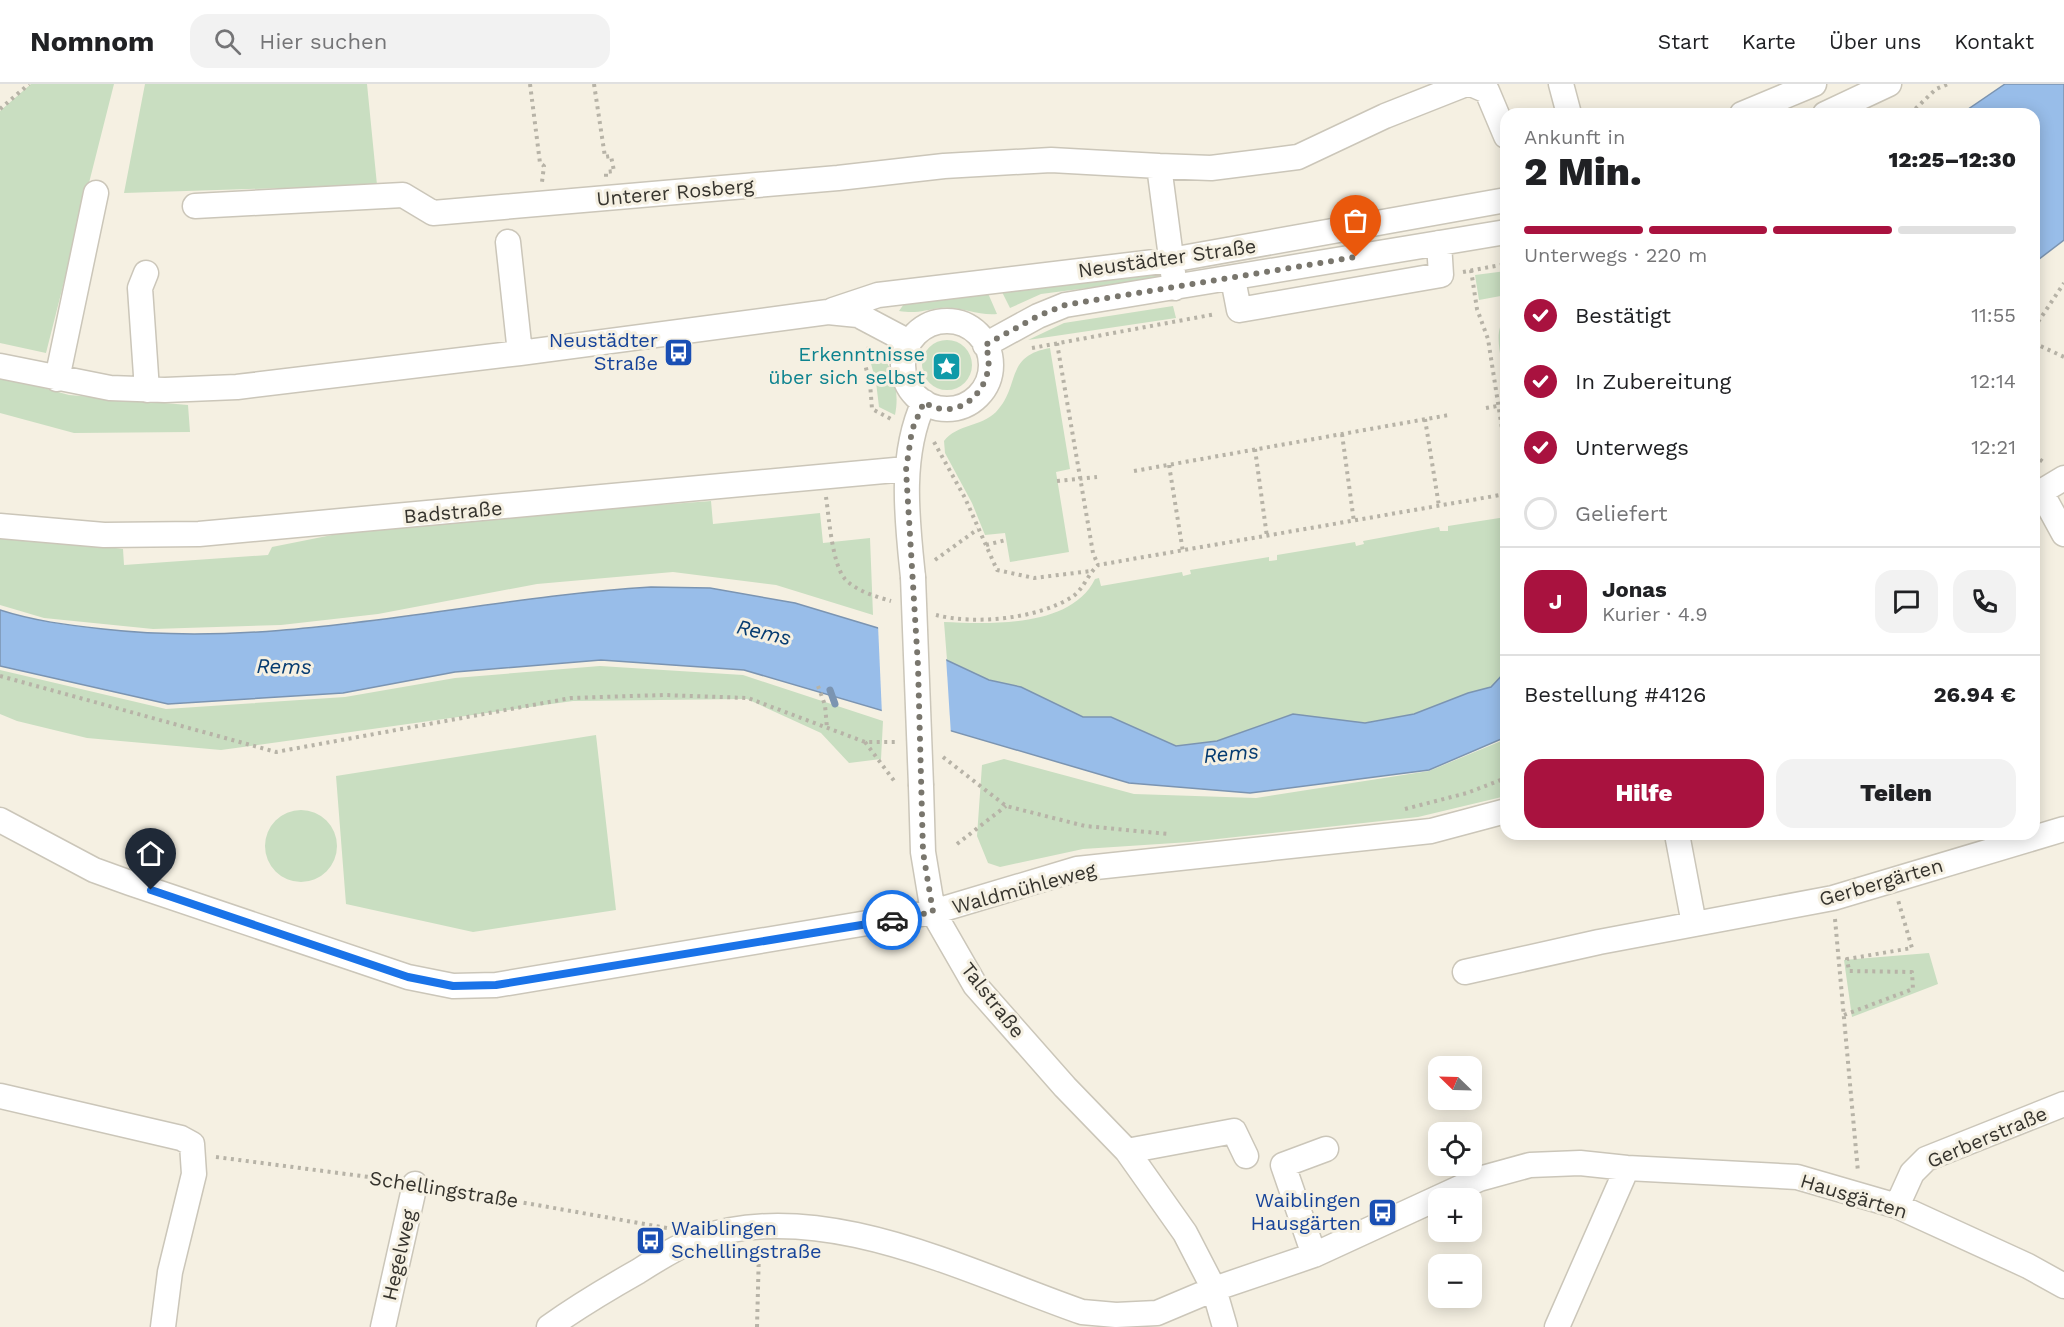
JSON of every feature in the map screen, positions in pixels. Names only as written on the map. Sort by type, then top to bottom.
[{"type":"street","name":"Unterer Rosberg","points":[[195,206],[403,195],[433,213],[838,178],[944,166],[1051,160],[1211,168],[1298,156],[1384,116],[1466,84]]},
{"type":"street","points":[[1471,84],[1487,91],[1500,121]]},
{"type":"street","points":[[1561,84],[1567,108]]},
{"type":"street","points":[[1756,108],[1814,84]]},
{"type":"street","points":[[1836,108],[1874,87]]},
{"type":"street","points":[[1159,166],[1175,288]]},
{"type":"street","points":[[57,379],[96,193]]},
{"type":"street","name":"Neustädter Straße","points":[[0,366],[110,388],[147,390],[237,387],[520,353],[828,312],[878,295],[901,291],[1171,260],[1500,201]]},
{"type":"street","name":"Neustädter Straße","points":[[985,345],[1038,316],[1065,305],[1500,233]]},
{"type":"street","points":[[508,242],[520,353]]},
{"type":"street","points":[[1239,310],[1441,276],[1439,243]]},
{"type":"street","points":[[146,273],[140,288],[147,390]]},
{"type":"street","name":"Neustädter Straße","points":[[1233,279],[1239,310]]},
{"type":"street","name":"Neustädter Straße","points":[[828,312],[858,315],[909,342]]},
{"type":"street","points":[[960,322],[973,330],[985,345],[990,369],[979,394],[968,403],[955,408],[941,408],[924,402],[908,384],[903,371],[903,356],[909,342],[918,331],[931,323],[960,322]]},
{"type":"street","name":"Talstraße","points":[[924,402],[912,430],[906,470],[923,852],[933,912],[975,985],[1065,1087],[1127,1151],[1185,1233],[1214,1289],[1225,1327]]},
{"type":"street","name":"Badstraße","points":[[0,526],[104,535],[199,534],[906,470]]},
{"type":"street","points":[[2040,492],[2064,478]]},
{"type":"street","points":[[2040,498],[2064,534]]},
{"type":"street","name":"Waldmühleweg","points":[[0,820],[94,870],[129,883],[408,977],[453,986],[496,985],[933,912],[1077,869],[1431,831],[1500,813]]},
{"type":"street","name":"Gerbergärten","points":[[2040,836],[2064,829]]},
{"type":"street","points":[[1678,840],[1694,924]]},
{"type":"street","name":"Gerbergärten","points":[[1465,972],[1694,924],[1833,898],[2026,840]]},
{"type":"street","points":[[0,1096],[128,1124],[181,1138],[192,1144],[194,1174],[170,1272],[162,1327]]},
{"type":"street","name":"Gerberstraße","points":[[1897,1206],[1912,1173],[1926,1159],[2064,1104]]},
{"type":"street","points":[[1127,1151],[1234,1131],[1246,1156]]},
{"type":"street","points":[[1314,1255],[1283,1165],[1326,1149]]},
{"type":"street","name":"Hausgärten","points":[[549,1327],[572,1310],[697,1239],[759,1225],[801,1227],[880,1240],[1082,1311],[1116,1315],[1157,1313],[1214,1289],[1314,1255],[1479,1179],[1530,1165],[1580,1163],[1797,1178],[1897,1206],[2028,1266],[2064,1286]]},
{"type":"street","points":[[1557,1327],[1627,1168]]},
{"type":"street","name":"Hegelweg","points":[[383,1327],[416,1184]]},
{"type":"path","points":[[0,109],[29,84]]},
{"type":"path","points":[[530,84],[540,163],[544,166],[542,184]]},
{"type":"path","points":[[594,84],[605,157],[611,156],[614,171],[606,174]]},
{"type":"path","points":[[1916,108],[1936,89],[1948,84]]},
{"type":"path","points":[[1441,276],[1500,265]]},
{"type":"path","points":[[1471,270],[1477,309],[1488,339],[1500,422]]},
{"type":"path","points":[[2040,319],[2064,283]]},
{"type":"path","points":[[1025,351],[1036,346],[1239,310]]},
{"type":"path","points":[[882,326],[863,357],[870,383],[873,409],[937,443],[997,570],[1034,578],[1092,571],[1098,565],[1184,552],[1500,495]]},
{"type":"path","points":[[1057,343],[1093,553],[1098,565]]},
{"type":"path","points":[[2040,346],[2064,357]]},
{"type":"path","points":[[1486,408],[1497,406]]},
{"type":"path","points":[[1134,471],[1449,415]]},
{"type":"path","points":[[1425,419],[1439,506]]},
{"type":"path","points":[[1342,434],[1354,522]]},
{"type":"path","points":[[1256,449],[1267,537]]},
{"type":"path","points":[[1169,465],[1184,552]]},
{"type":"path","points":[[1057,482],[1097,477]]},
{"type":"path","points":[[912,574],[978,529]]},
{"type":"path","points":[[986,545],[1006,540]]},
{"type":"path","points":[[0,676],[276,752],[571,698],[664,695],[748,698],[865,742],[905,743]]},
{"type":"path","points":[[818,686],[825,705],[827,728]]},
{"type":"path","points":[[865,742],[895,782]]},
{"type":"path","points":[[934,752],[952,763],[1006,806],[1085,826],[1170,834]]},
{"type":"path","points":[[1400,810],[1467,793],[1500,780]]},
{"type":"path","points":[[957,844],[1006,806]]},
{"type":"path","points":[[1844,1015],[1913,989],[1912,972],[1849,971],[1847,959],[1912,948],[1893,879]]},
{"type":"path","points":[[1837,946],[1860,1196]]},
{"type":"path","points":[[1839,967],[1848,965]]},
{"type":"path","name":"Schellingstraße","points":[[194,1174],[218,1156],[416,1184],[663,1226],[697,1239]]},
{"type":"path","points":[[758,1327],[759,1225]]},
{"type":"green space","points":[[31,84],[114,84],[46,353],[0,343],[0,111]]},
{"type":"green space","points":[[145,84],[367,84],[377,185],[124,193]]},
{"type":"green space","points":[[1163,270],[1165,278],[1041,294],[1010,308],[1001,290]]},
{"type":"green space","points":[[1500,272],[1500,296],[1479,300],[1475,275]]},
{"type":"green space","points":[[987,291],[997,314],[983,314],[955,308],[916,312],[899,311],[906,301]]},
{"type":"green space","points":[[1173,306],[1176,318],[1028,340],[1064,323]]},
{"type":"green space","points":[[952,340],[965,347],[971,355],[971,375],[965,383],[957,389],[942,390],[929,383],[923,375],[922,360],[929,347],[937,341]]},
{"type":"green space","points":[[1050,348],[1070,469],[1056,472],[1069,552],[1010,562],[1005,533],[985,535],[972,503],[945,453],[944,441],[956,431],[990,417],[996,412],[1009,392],[1019,365],[1035,352]]},
{"type":"green space","points":[[879,350],[888,365],[896,389],[895,415],[879,407],[870,360]]},
{"type":"green space","points":[[0,376],[69,395],[188,405],[190,432],[74,433],[0,413]]},
{"type":"green space","points":[[711,501],[713,524],[820,513],[823,543],[870,538],[873,615],[776,585],[673,572],[537,584],[378,614],[281,625],[153,629],[44,618],[0,605],[0,532],[123,549],[124,565],[268,555],[272,547],[377,526]]},
{"type":"green space","points":[[1500,518],[1500,677],[1491,687],[1468,693],[1414,714],[1365,723],[1293,714],[1217,741],[1176,746],[1111,717],[1083,717],[1021,687],[989,680],[947,660],[944,622],[1006,622],[1049,615],[1068,607],[1084,595],[1095,579],[1099,578],[1101,586],[1182,572],[1183,576],[1191,574],[1190,570],[1269,557],[1269,561],[1277,560],[1277,555],[1355,542],[1356,546],[1364,544],[1363,541],[1439,527],[1440,531],[1448,531],[1448,526]]},
{"type":"green space","points":[[600,666],[743,675],[883,721],[881,759],[849,763],[821,733],[747,699],[573,701],[221,750],[87,738],[17,721],[0,714],[0,670],[166,709],[345,697],[455,678]]},
{"type":"green space","points":[[596,735],[616,910],[473,932],[346,904],[336,776]]},
{"type":"green space","points":[[1500,741],[1500,797],[1418,817],[1190,842],[1083,849],[1000,867],[988,863],[977,836],[982,765],[1004,759],[1134,794],[1256,798],[1429,771]]},
{"type":"green space","points":[[301,810],[321,816],[331,826],[337,846],[331,866],[321,876],[301,882],[281,876],[271,866],[265,846],[271,826],[281,816]]},
{"type":"green space","points":[[1929,953],[1938,984],[1852,1017],[1844,960]]},
{"type":"water","points":[[2005,84],[2064,84],[2064,240],[2040,258],[2040,108],[1970,108]]},
{"type":"water","name":"Rems","points":[[651,587],[710,588],[795,603],[878,628],[989,680],[1021,687],[1083,717],[1111,717],[1176,746],[1217,741],[1293,714],[1365,723],[1414,714],[1468,693],[1491,687],[1500,677],[1500,740],[1429,770],[1250,793],[1129,783],[744,670],[601,660],[455,672],[343,693],[168,704],[0,666],[0,610],[38,620],[103,629],[172,634],[241,633],[309,628],[582,593]]},
{"type":"pier","points":[[878,625],[946,657],[951,735],[882,715]]},
{"type":"waterway","points":[[830,690],[835,704]]},
{"type":"way so far","points":[[892,920],[933,912],[923,852],[918,666],[906,470],[912,430],[924,402],[941,408],[955,408],[968,403],[979,394],[987,382],[990,369],[989,354],[985,345],[1038,316],[1065,305],[1356,257]]},
{"type":"place","name":"Neustädter Straße","points":[[679,352]]},
{"type":"place","name":"Erkenntnisse über sich selbst","points":[[946,366]]},
{"type":"place","name":"Waiblingen Hausgärten","points":[[1382,1212]]},
{"type":"place","name":"Waiblingen Schellingstraße","points":[[650,1240]]},
{"type":"route","points":[[151,890],[408,977],[453,986],[496,985],[892,920]]}]
